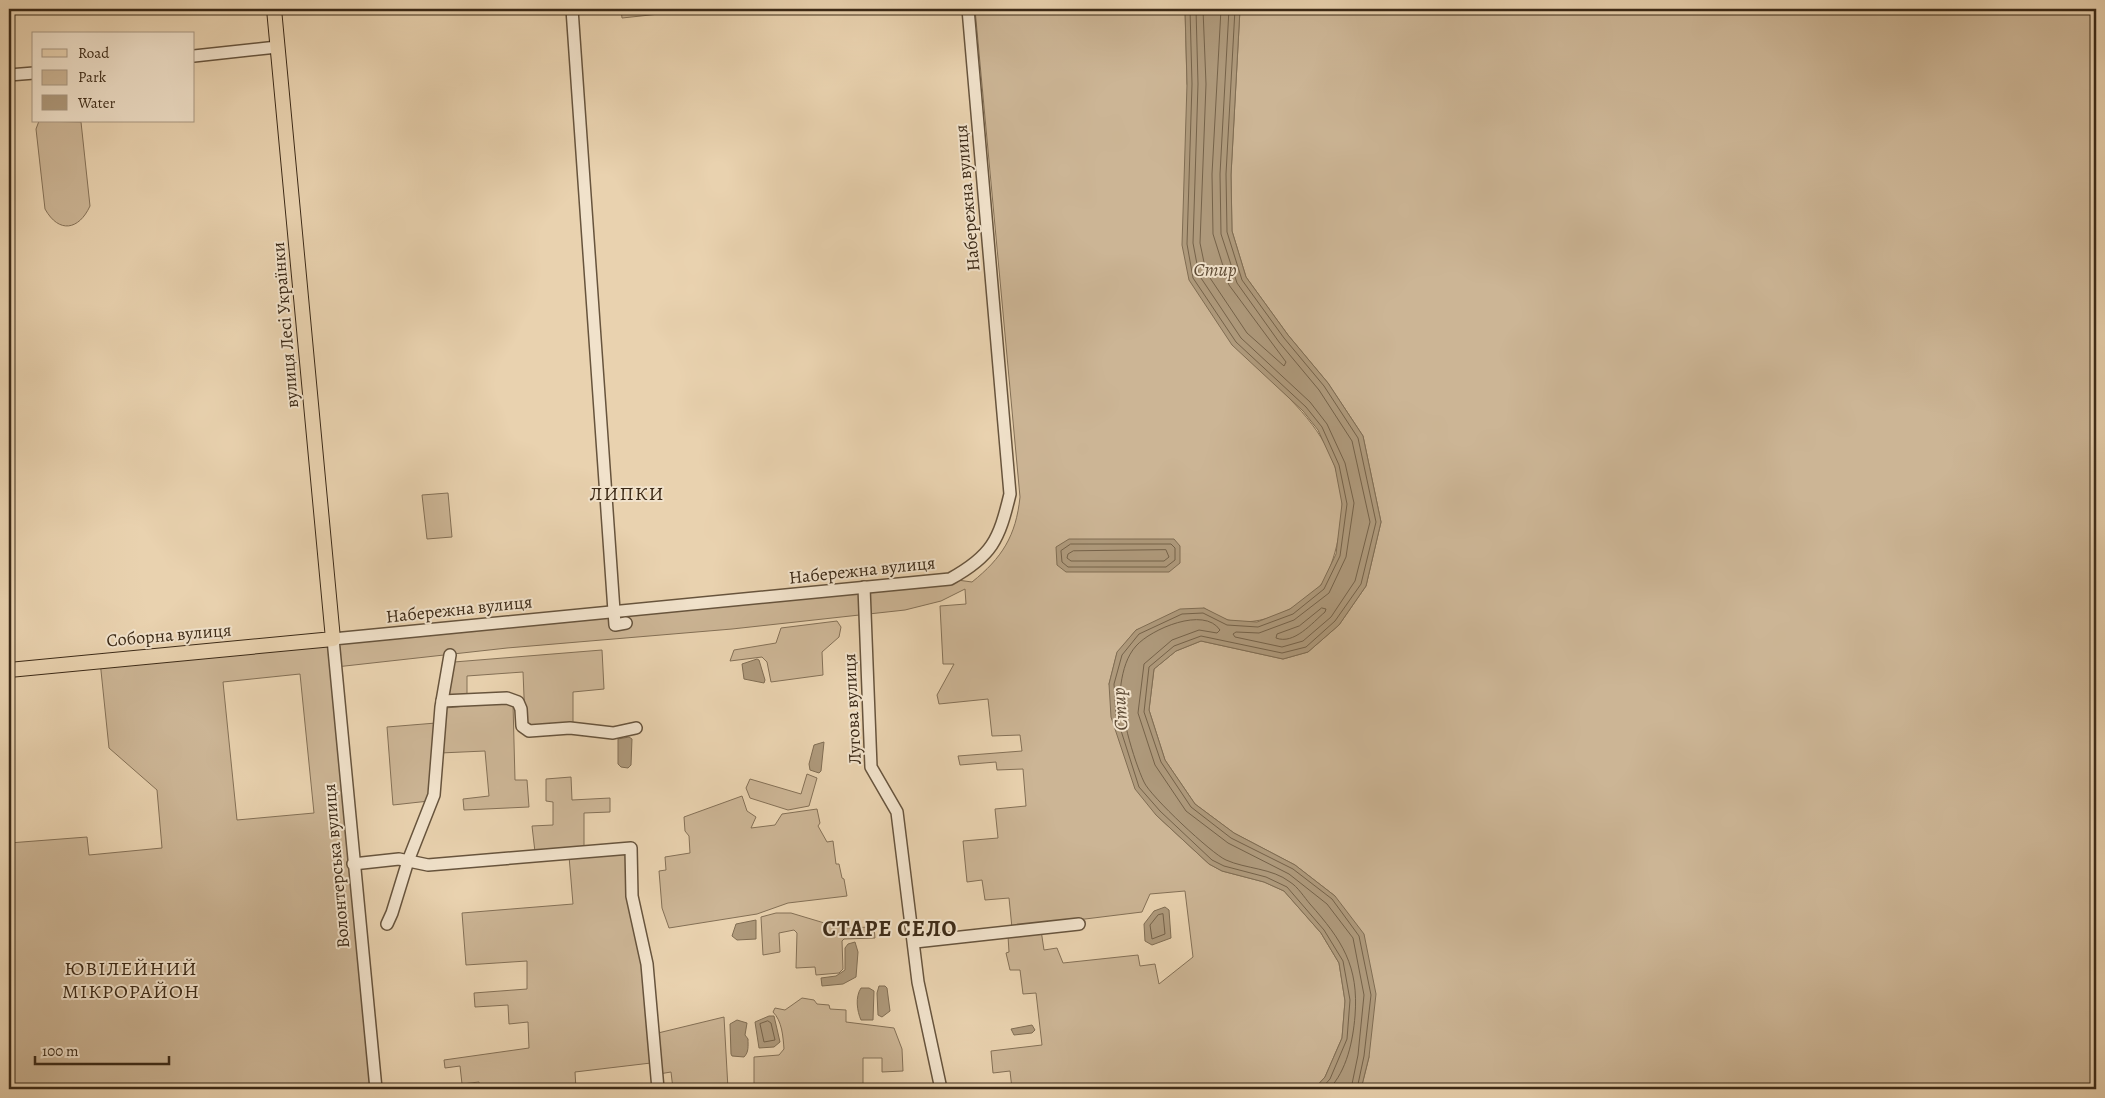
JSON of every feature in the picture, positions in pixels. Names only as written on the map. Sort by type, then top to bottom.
[{"type":"main road","name":"вулиця Лесі Українки","points":[[274,9],[333,639]]},
{"type":"main road","name":"Соборна вулиця","points":[[9,670],[333,639]]},
{"type":"street","points":[[572,9],[615,625],[626,624]]},
{"type":"street","name":"Набережна вулиця","points":[[333,639],[950,579],[971,568],[988,553],[1003,524],[1010,494],[968,9]]},
{"type":"street","points":[[195,56],[278,47]]},
{"type":"street","points":[[9,76],[32,73]]},
{"type":"street","name":"Лугова вулиця","points":[[864,587],[871,767],[897,812],[915,942],[918,982],[941,1089]]},
{"type":"street","name":"Волонтерська вулиця","points":[[333,639],[376,1089]]},
{"type":"street","points":[[386,924],[392,913],[408,861],[428,816],[434,795],[442,701],[450,655]]},
{"type":"street","points":[[442,701],[507,698],[518,702],[521,709],[522,726],[529,730],[570,728],[613,733],[636,728]]},
{"type":"street","points":[[354,864],[399,859],[428,865],[631,848],[632,896],[648,964],[658,1089]]},
{"type":"street","points":[[915,942],[1080,924]]},
{"type":"green space","points":[[621,9],[706,9],[622,18]]},
{"type":"green space","points":[[975,9],[1185,9],[1187,84],[1277,386],[1312,424],[1329,452],[1339,484],[1342,502],[1341,521],[1337,546],[1325,579],[1320,586],[1301,602],[1278,615],[1266,619],[1240,622],[1228,620],[1204,608],[1136,630],[1117,653],[1109,684],[1156,815],[1209,864],[1222,871],[1264,882],[1284,891],[1321,933],[1339,963],[1345,1001],[1342,1038],[1325,1077],[1314,1089],[1012,1089],[1010,1071],[993,1073],[991,1051],[1042,1045],[1036,993],[1023,994],[1020,970],[1010,970],[1006,953],[1009,952],[1008,936],[1041,930],[1044,950],[1057,948],[1063,963],[1138,955],[1140,966],[1155,964],[1159,984],[1193,957],[1185,891],[1150,894],[1142,912],[1012,928],[1009,898],[985,900],[982,880],[967,882],[963,841],[998,838],[995,809],[1026,806],[1023,769],[997,770],[996,762],[960,765],[958,756],[1022,751],[1020,735],[992,736],[988,699],[939,704],[937,695],[954,664],[943,664],[940,606],[966,604],[965,589],[941,601],[905,610],[732,629],[507,648],[336,667],[376,1089],[9,1089],[9,843],[87,837],[89,855],[162,848],[157,790],[109,748],[100,661],[950,579],[972,582],[992,564],[1006,545],[1015,523],[1020,497]],"holes":[[[300,674],[314,813],[237,820],[223,682]]]},
{"type":"green space","points":[[1240,9],[2096,9],[2096,1089],[1361,1089],[1369,1057],[1335,896],[1295,865],[1234,833],[1195,804],[1165,760],[1149,710],[1154,669],[1176,651],[1201,641],[1283,659],[1308,652],[1339,625],[1366,586],[1381,522],[1363,436],[1328,383],[1288,335],[1246,277],[1232,231],[1231,175]]},
{"type":"green space","points":[[39,122],[81,122],[90,206],[75,224],[69,226],[56,222],[45,209],[36,129]]},
{"type":"green space","points":[[448,493],[452,537],[427,539],[422,495]]},
{"type":"green space","points":[[837,621],[841,627],[839,637],[822,652],[823,675],[771,682],[767,662],[762,657],[730,661],[734,650],[776,643],[781,628]]},
{"type":"green space","points":[[602,650],[604,689],[573,692],[573,723],[528,726],[525,721],[523,672],[467,676],[467,699],[448,698],[454,662]]},
{"type":"green space","points":[[504,702],[513,704],[515,780],[527,780],[529,807],[464,810],[463,799],[489,796],[485,751],[440,753],[446,708]]},
{"type":"green space","points":[[436,723],[429,801],[393,805],[387,727]]},
{"type":"green space","points":[[807,774],[817,778],[809,806],[788,810],[750,798],[746,788],[750,779],[801,794]]},
{"type":"green space","points":[[571,777],[572,800],[610,798],[610,812],[584,813],[584,848],[535,852],[532,826],[553,825],[553,802],[546,801],[546,779]]},
{"type":"green space","points":[[742,796],[747,811],[756,817],[751,828],[775,825],[782,814],[817,809],[820,823],[818,826],[827,842],[833,841],[836,864],[839,864],[847,896],[788,903],[757,914],[669,928],[662,908],[659,871],[666,870],[665,857],[690,853],[689,836],[685,831],[684,817]]},
{"type":"green space","points":[[623,853],[626,856],[644,964],[651,1063],[575,1072],[576,1089],[480,1089],[479,1082],[462,1084],[460,1066],[445,1068],[444,1060],[529,1048],[528,1022],[509,1024],[508,1005],[475,1007],[474,993],[527,989],[527,961],[466,965],[462,913],[573,904],[569,856]]},
{"type":"green space","points":[[776,913],[791,913],[841,928],[874,927],[875,938],[844,939],[842,941],[843,969],[839,973],[816,975],[815,967],[796,968],[797,933],[794,930],[779,933],[780,952],[763,955],[761,917]]},
{"type":"green space","points":[[802,998],[814,1000],[817,1004],[829,1005],[830,1009],[846,1010],[846,1022],[894,1028],[902,1049],[903,1071],[882,1072],[882,1058],[863,1058],[863,1089],[754,1089],[754,1057],[779,1055],[784,1049],[780,1024],[773,1012],[775,1008],[785,1010]]},
{"type":"green space","points":[[724,1017],[728,1089],[673,1089],[671,1072],[659,1074],[658,1033]]},
{"type":"water","name":"Стир","points":[[1185,9],[1240,9],[1231,175],[1232,231],[1246,277],[1288,335],[1328,383],[1363,436],[1381,522],[1366,586],[1339,625],[1308,652],[1283,659],[1201,641],[1176,651],[1154,669],[1149,710],[1165,760],[1195,804],[1234,833],[1295,865],[1335,896],[1364,934],[1376,994],[1369,1057],[1361,1089],[1314,1089],[1325,1077],[1342,1038],[1345,1001],[1339,963],[1321,933],[1284,891],[1264,882],[1222,871],[1209,864],[1156,815],[1135,789],[1111,717],[1109,684],[1117,652],[1136,630],[1180,609],[1204,608],[1228,620],[1257,622],[1290,609],[1321,585],[1336,554],[1342,504],[1335,467],[1318,430],[1303,411],[1232,345],[1189,280],[1182,245],[1187,84]]},
{"type":"water","points":[[1069,539],[1174,539],[1180,546],[1180,563],[1169,572],[1066,572],[1057,565],[1056,547]]},
{"type":"water","points":[[759,660],[765,680],[764,683],[744,679],[742,664]]},
{"type":"water","points":[[629,737],[632,739],[631,765],[628,768],[621,767],[618,764],[618,739]]},
{"type":"water","points":[[824,742],[821,771],[819,773],[810,770],[809,764],[814,745]]},
{"type":"water","points":[[1165,907],[1169,910],[1171,938],[1152,945],[1145,941],[1144,924],[1154,911]]},
{"type":"water","points":[[756,920],[756,939],[737,940],[732,936],[736,924]]},
{"type":"water","points":[[855,942],[858,952],[856,977],[843,984],[822,986],[821,978],[836,976],[845,970],[845,948],[848,944]]},
{"type":"water","points":[[879,986],[887,988],[890,1011],[882,1017],[878,1015],[877,993]]},
{"type":"water","points":[[861,988],[869,988],[874,991],[873,1020],[861,1020],[857,1000]]},
{"type":"water","points":[[769,1016],[774,1016],[780,1042],[774,1047],[759,1048],[755,1022]]},
{"type":"water","points":[[737,1020],[747,1023],[745,1035],[748,1039],[748,1049],[744,1057],[732,1056],[731,1054],[730,1024]]},
{"type":"water","points":[[1032,1025],[1035,1030],[1032,1033],[1014,1035],[1011,1029]]},
{"type":"district","name":"ЛИПКИ","points":[[627,493]]},
{"type":"district","name":"СТАРЕ СЕЛО","points":[[890,929]]},
{"type":"district","name":"ЮВІЛЕЙНИЙ МІКРОРАЙОН","points":[[131,980]]}]
